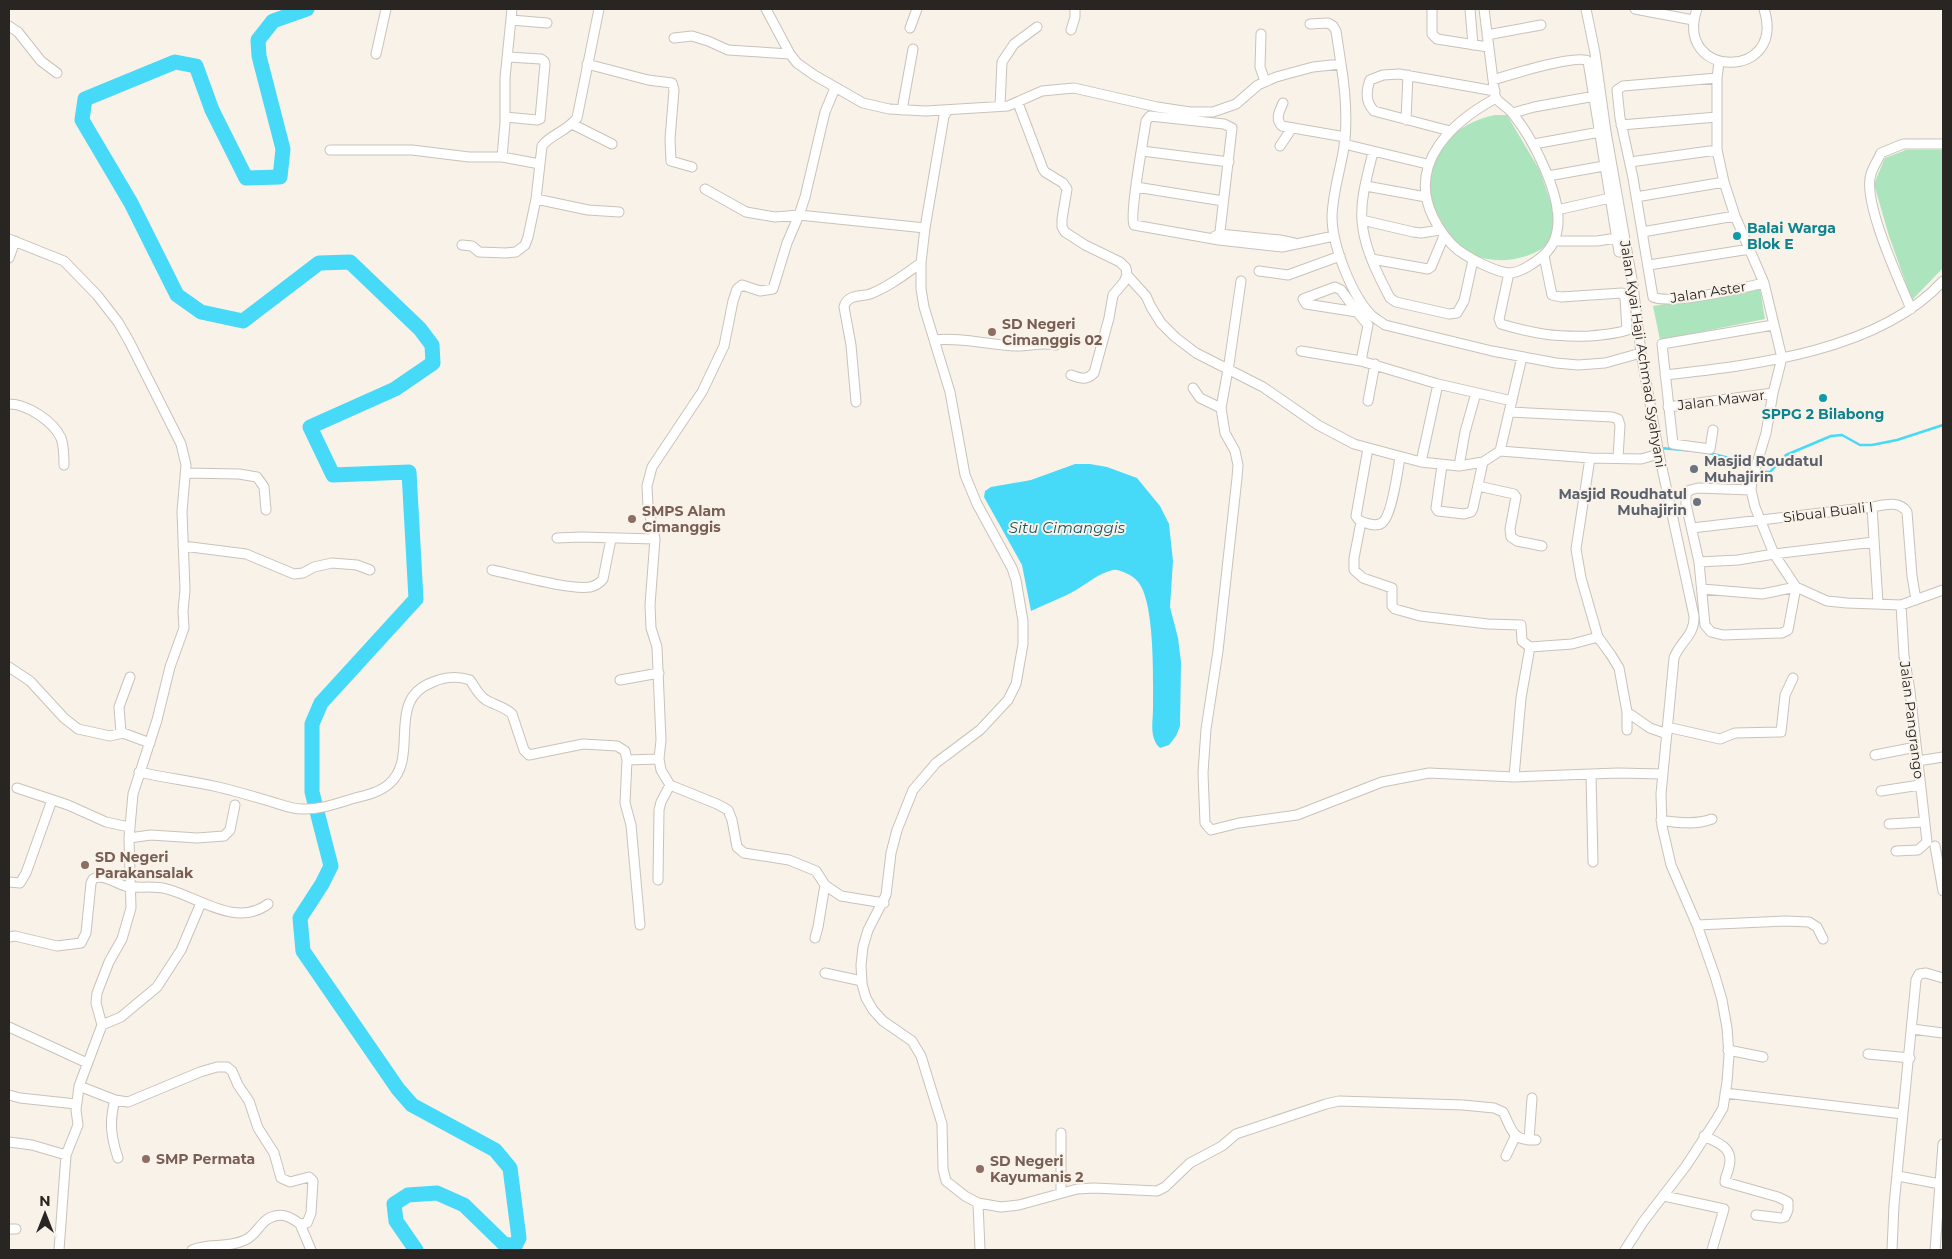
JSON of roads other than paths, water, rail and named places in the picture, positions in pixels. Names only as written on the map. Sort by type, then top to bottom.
[{"type":"street","points":[[376,54],[386,9]]},
{"type":"street","points":[[502,157],[505,117],[504,90],[512,9]]},
{"type":"street","points":[[462,244],[472,246],[482,253],[510,253],[519,250],[524,245],[528,237],[536,199],[542,146],[546,141],[567,129],[579,112],[599,9]]},
{"type":"street","points":[[766,9],[797,64],[868,105],[902,110],[948,110],[1000,106],[1018,103],[1042,91],[1074,88],[1157,107],[1190,112],[1213,112],[1236,104],[1265,81],[1299,70],[1341,64]]},
{"type":"street","points":[[910,28],[917,9]]},
{"type":"street","points":[[1071,30],[1075,9]]},
{"type":"street","points":[[1432,9],[1434,37],[1473,46],[1488,47]]},
{"type":"street","points":[[1470,9],[1473,46]]},
{"type":"street","points":[[1484,9],[1495,95]]},
{"type":"street","name":"Jalan Kyai Haji Achmad Syahyani","points":[[1586,9],[1595,53],[1606,132],[1633,285],[1659,454],[1694,624],[1693,630],[1677,650],[1674,658],[1662,774],[1661,820],[1671,865],[1697,926],[1722,1000],[1727,1028],[1728,1050],[1722,1108],[1664,1196],[1643,1222],[1626,1250]]},
{"type":"street","points":[[1635,9],[1693,20]]},
{"type":"street","points":[[1697,9],[1693,20],[1693,34],[1698,46],[1718,62],[1733,64],[1748,60],[1759,50],[1766,38],[1768,23],[1765,9]]},
{"type":"street","points":[[511,20],[547,23]]},
{"type":"street","points":[[1310,24],[1328,23],[1333,26],[1336,31],[1341,64],[1345,140],[1332,219],[1334,236],[1348,277],[1357,312],[1368,324],[1361,361]]},
{"type":"street","points":[[9,26],[18,32],[41,61],[57,72]]},
{"type":"street","points":[[1487,34],[1541,26]]},
{"type":"street","points":[[1000,106],[1002,62],[1014,44],[1037,27]]},
{"type":"street","points":[[1261,34],[1260,67],[1265,81]]},
{"type":"street","points":[[674,38],[692,36],[708,40],[728,50],[790,54]]},
{"type":"street","points":[[902,110],[913,49]]},
{"type":"street","points":[[505,117],[540,119],[545,68],[543,60],[508,57]]},
{"type":"street","points":[[1493,80],[1532,69],[1585,59],[1589,63],[1604,166],[1620,252]]},
{"type":"street","points":[[1718,62],[1717,150],[1724,182],[1735,216],[1764,283],[1782,358],[1766,433],[1752,480],[1752,490],[1755,507],[1774,554],[1796,588],[1788,630],[1782,633],[1723,635],[1711,632],[1705,626],[1699,562],[1686,504],[1686,494],[1690,490],[1698,488],[1752,490]]},
{"type":"street","points":[[588,64],[648,80],[672,84],[674,90],[670,161],[692,167]]},
{"type":"street","points":[[1450,131],[1374,111],[1368,104],[1367,95],[1370,80],[1376,76],[1391,73],[1408,75],[1495,95],[1513,113],[1534,144],[1548,176],[1557,210],[1558,230],[1554,241],[1544,256],[1521,270],[1509,273],[1473,260],[1456,248],[1442,233],[1430,210],[1426,197],[1424,186],[1427,164],[1450,131],[1495,95]]},
{"type":"street","points":[[1406,120],[1408,75]]},
{"type":"street","points":[[1717,78],[1619,88],[1617,93],[1621,125],[1630,162],[1649,265],[1750,249]]},
{"type":"street","points":[[836,88],[824,112],[805,198],[787,243],[773,289],[760,291],[742,285],[737,289],[724,346],[702,392],[652,467],[648,476],[648,496],[655,539],[650,605],[651,628],[657,647],[661,740],[659,759],[661,770],[670,785],[728,810],[732,820],[737,847],[744,853],[782,859],[816,871],[825,885],[841,896],[884,903]]},
{"type":"street","points":[[1513,113],[1549,104],[1595,96]]},
{"type":"street","points":[[1018,103],[1045,172],[1063,183],[1066,189],[1062,219],[1062,226],[1065,232],[1085,245],[1120,262],[1126,268],[1124,282],[1113,295],[1109,318],[1094,373],[1089,378],[1084,379],[1071,376]]},
{"type":"street","points":[[1283,104],[1278,118],[1282,126],[1345,140],[1373,152],[1427,164]]},
{"type":"street","points":[[948,110],[944,116],[925,228],[921,263],[921,289],[924,307],[950,392],[963,468],[977,504],[1010,562],[1016,580],[1024,621],[1023,644],[1016,684],[1008,700],[985,725],[936,763],[913,790],[897,830],[884,903],[868,930],[861,965],[866,998],[873,1010],[883,1022],[912,1041],[921,1056],[942,1124],[943,1169],[946,1181],[965,1196],[978,1203],[1001,1207],[1019,1205],[1061,1192],[1094,1188],[1157,1191],[1190,1163],[1222,1146],[1236,1134],[1339,1101],[1443,1104],[1494,1108],[1503,1112],[1510,1129],[1516,1135],[1533,1140],[1532,1098]]},
{"type":"street","points":[[1217,237],[1229,162],[1231,126],[1153,115],[1146,121],[1132,219],[1134,225],[1217,237],[1280,240],[1299,244],[1334,236]]},
{"type":"street","points":[[1621,125],[1717,117]]},
{"type":"street","points":[[572,124],[612,144]]},
{"type":"street","points":[[1280,146],[1292,128]]},
{"type":"street","points":[[1534,144],[1600,132]]},
{"type":"street","points":[[1910,308],[1882,238],[1870,196],[1870,175],[1882,153],[1903,144],[1943,144]]},
{"type":"street","points":[[330,150],[396,149],[428,151],[469,157],[502,157],[540,164]]},
{"type":"street","points":[[1630,162],[1717,150]]},
{"type":"street","points":[[1142,151],[1229,162]]},
{"type":"street","points":[[1373,152],[1362,220],[1366,243],[1390,298],[1396,302],[1449,314],[1457,313],[1461,308],[1473,260]]},
{"type":"street","points":[[1548,176],[1604,166]]},
{"type":"street","points":[[1636,197],[1724,182]]},
{"type":"street","points":[[1366,186],[1426,197]]},
{"type":"street","points":[[1136,187],[1223,202]]},
{"type":"street","points":[[705,188],[746,212],[775,217],[799,215],[925,228]]},
{"type":"street","points":[[1557,210],[1610,198]]},
{"type":"street","points":[[536,199],[588,210],[619,212]]},
{"type":"street","points":[[1642,232],[1735,216]]},
{"type":"street","points":[[1362,220],[1420,233],[1442,233]]},
{"type":"street","points":[[1372,259],[1428,269],[1431,267],[1442,233]]},
{"type":"street","points":[[1554,241],[1598,241],[1617,238]]},
{"type":"street","points":[[9,258],[12,240],[68,264],[87,284],[118,322],[129,341],[181,444],[185,454],[186,473],[182,512],[185,590],[184,628],[170,667],[162,702],[133,794],[129,827],[131,908],[128,920],[96,993],[96,1003],[102,1025],[79,1086],[76,1104],[78,1125],[66,1156],[59,1250]]},
{"type":"street","points":[[1259,271],[1288,275],[1340,256]]},
{"type":"street","points":[[1509,273],[1499,319],[1501,324],[1531,333],[1550,336],[1595,335],[1627,330],[1625,298],[1622,293],[1556,297],[1552,295],[1550,289],[1544,256]]},
{"type":"street","points":[[856,402],[849,326],[844,307],[845,302],[849,299],[880,290],[921,263]]},
{"type":"street","name":"Jalan Aster","points":[[1649,265],[1653,297],[1662,299],[1683,298],[1764,283]]},
{"type":"street","points":[[1126,276],[1140,288],[1161,323],[1175,337],[1196,353],[1228,371],[1263,387],[1335,435],[1368,448],[1420,462],[1459,466],[1482,462],[1500,451],[1590,458],[1641,459],[1659,454]]},
{"type":"street","points":[[1241,282],[1221,408],[1225,433],[1234,451],[1238,465],[1218,651],[1206,729],[1203,789],[1207,827],[1211,830],[1239,823],[1297,815],[1382,782],[1429,773],[1514,778],[1662,774]]},
{"type":"street","points":[[1665,375],[1782,358],[1839,343],[1873,331],[1936,290],[1943,282]]},
{"type":"street","points":[[1357,312],[1306,304],[1303,300],[1336,287],[1385,324],[1522,357],[1556,363],[1578,365],[1605,363],[1642,353]]},
{"type":"street","points":[[1713,430],[1710,449],[1674,444],[1668,407],[1662,344],[1773,325]]},
{"type":"street","points":[[934,340],[962,339],[1019,346],[1056,345]]},
{"type":"street","points":[[1301,351],[1375,364],[1438,384],[1512,401]]},
{"type":"street","points":[[1500,451],[1522,357]]},
{"type":"street","points":[[1368,401],[1375,364]]},
{"type":"street","points":[[1420,462],[1438,384]]},
{"type":"street","points":[[1193,388],[1200,398],[1221,408]]},
{"type":"street","points":[[1459,466],[1465,432],[1476,393]]},
{"type":"street","name":"Jalan Mawar","points":[[1668,407],[1773,393]]},
{"type":"street","points":[[9,404],[18,404],[46,420],[55,430],[62,445],[64,465]]},
{"type":"street","points":[[1510,412],[1612,417],[1618,419],[1620,425],[1618,458]]},
{"type":"street","points":[[1368,448],[1357,512],[1360,521],[1354,570],[1363,578],[1392,588],[1391,604],[1394,608],[1420,616],[1488,624],[1521,625],[1522,642],[1530,647],[1572,644],[1598,637]]},
{"type":"street","points":[[1360,521],[1375,526],[1386,520],[1394,491],[1400,457]]},
{"type":"street","points":[[1590,458],[1576,550],[1581,578],[1598,637],[1619,668],[1627,712],[1627,730]]},
{"type":"street","points":[[1442,465],[1436,508],[1438,511],[1464,514],[1471,512],[1473,508],[1482,462]]},
{"type":"street","points":[[186,473],[239,474],[257,477],[262,481],[264,487],[266,510]]},
{"type":"street","points":[[1478,486],[1514,494],[1516,497],[1510,529],[1511,537],[1517,541],[1542,546]]},
{"type":"street","name":"Sibual Buali I","points":[[1692,528],[1896,504],[1907,512],[1912,576],[1916,600]]},
{"type":"street","points":[[1872,507],[1878,603]]},
{"type":"street","points":[[557,538],[655,539]]},
{"type":"street","points":[[492,570],[571,586],[589,587],[603,579],[611,539]]},
{"type":"street","points":[[1699,562],[1738,560],[1874,542]]},
{"type":"street","points":[[182,546],[246,554],[288,572],[298,574],[314,567],[332,563],[357,565],[370,570]]},
{"type":"street","points":[[1702,588],[1762,594],[1796,588],[1827,601],[1901,605],[1943,590]]},
{"type":"street","name":"Jalan Pangrango","points":[[1901,605],[1904,656],[1918,761],[1923,822],[1933,842],[1943,891]]},
{"type":"street","points":[[1514,778],[1521,698],[1530,647]]},
{"type":"street","points":[[9,667],[30,681],[74,727],[85,732],[110,736],[121,733],[150,743]]},
{"type":"street","points":[[620,680],[658,673]]},
{"type":"street","points":[[121,733],[119,707],[130,677]]},
{"type":"street","points":[[139,772],[217,787],[296,809],[333,804],[379,791],[395,778],[400,769],[404,752],[405,714],[408,705],[419,690],[428,683],[441,679],[463,678],[470,680],[479,694],[486,700],[508,710],[516,720],[524,750],[529,755],[583,744],[622,748],[627,760],[625,803],[632,825],[640,925]]},
{"type":"street","points":[[1627,712],[1650,728],[1720,739],[1735,733],[1781,732],[1785,695],[1793,678]]},
{"type":"street","points":[[1875,755],[1916,747]]},
{"type":"street","points":[[1918,761],[1943,758]]},
{"type":"street","points":[[627,760],[659,759]]},
{"type":"street","points":[[1591,775],[1593,862]]},
{"type":"street","points":[[658,880],[659,810],[670,785]]},
{"type":"street","points":[[1881,791],[1920,785]]},
{"type":"street","points":[[17,788],[106,822],[129,827]]},
{"type":"street","points":[[9,882],[20,882],[26,873],[52,800]]},
{"type":"street","points":[[129,838],[151,835],[197,838],[224,836],[230,830],[235,805]]},
{"type":"street","points":[[1661,820],[1678,823],[1701,822],[1712,819]]},
{"type":"street","points":[[1889,824],[1923,822]]},
{"type":"street","points":[[1896,851],[1918,850],[1933,842]]},
{"type":"street","points":[[9,936],[57,946],[82,942],[86,933],[90,888],[95,878],[103,878],[129,887],[167,889],[221,909],[247,912],[262,908],[268,904]]},
{"type":"street","points":[[815,938],[825,885]]},
{"type":"street","points":[[102,1025],[122,1017],[157,987],[181,950],[201,903]]},
{"type":"street","points":[[1697,926],[1786,920],[1809,922],[1817,927],[1824,939]]},
{"type":"street","points":[[825,973],[862,981]]},
{"type":"street","points":[[1892,1250],[1916,980],[1919,974],[1926,973],[1943,978]]},
{"type":"street","points":[[9,1027],[87,1063]]},
{"type":"street","points":[[1912,1029],[1943,1033]]},
{"type":"street","points":[[1728,1050],[1763,1057]]},
{"type":"street","points":[[1868,1054],[1910,1058]]},
{"type":"street","points":[[79,1086],[115,1100],[132,1102],[200,1072],[217,1067],[230,1068],[251,1106],[258,1128],[274,1153],[281,1178],[290,1182],[309,1177],[313,1181],[311,1213],[307,1223],[300,1224]]},
{"type":"street","points":[[1725,1093],[1903,1114]]},
{"type":"street","points":[[9,1094],[20,1098],[76,1104]]},
{"type":"street","points":[[115,1100],[110,1126],[118,1158]]},
{"type":"street","points":[[1061,1133],[1061,1192]]},
{"type":"street","points":[[1506,1156],[1516,1135]]},
{"type":"street","points":[[1704,1136],[1722,1145],[1729,1152],[1730,1161],[1725,1182],[1778,1197],[1788,1202],[1788,1210],[1785,1217],[1756,1215]]},
{"type":"street","points":[[9,1142],[32,1145],[66,1156]]},
{"type":"street","points":[[1935,1250],[1943,1144]]},
{"type":"street","points":[[1898,1176],[1940,1184]]},
{"type":"street","points":[[1664,1196],[1724,1209],[1712,1250]]},
{"type":"street","points":[[978,1203],[980,1250]]},
{"type":"street","points":[[192,1250],[203,1245],[222,1247],[242,1242],[251,1237],[261,1223],[275,1216],[287,1216],[300,1224],[311,1250]]},
{"type":"water","name":"Situ Cimanggis","points":[[1075,464],[1107,467],[1137,478],[1160,506],[1169,524],[1173,561],[1170,607],[1178,638],[1181,662],[1180,726],[1176,736],[1169,745],[1160,748],[1154,740],[1152,729],[1153,662],[1148,608],[1139,583],[1128,574],[1119,570],[1108,571],[1071,593],[1031,611],[1022,565],[984,497],[985,491],[991,487],[1031,480]]},
{"type":"waterway","points":[[307,9],[273,21],[258,40],[259,56],[283,149],[280,177],[246,178],[212,110],[196,66],[175,62],[85,99],[82,120],[131,203],[177,295],[201,312],[243,321],[319,263],[350,262],[420,329],[432,345],[433,363],[395,389],[310,427],[333,475],[409,472],[416,599],[321,703],[312,724],[312,792],[331,866],[300,918],[303,951],[398,1089],[412,1105],[495,1150],[510,1168],[519,1238],[515,1246],[504,1244],[464,1205],[437,1193],[408,1195],[394,1204],[396,1221],[416,1250]]},
{"type":"waterway","points":[[1759,472],[1770,472],[1786,455],[1831,436],[1842,435],[1860,445],[1872,445],[1897,440],[1943,425]]},
{"type":"waterway","points":[[1660,448],[1696,451]]},
{"type":"waterway","points":[[1709,453],[1753,464]]},
{"type":"place","name":"Balai Warga Blok E","points":[[1737,236]]},
{"type":"place","name":"SD Negeri Cimanggis 02","points":[[992,332]]},
{"type":"place","name":"SPPG 2 Bilabong","points":[[1823,398]]},
{"type":"place","name":"Masjid Roudatul Muhajirin","points":[[1694,469]]},
{"type":"place","name":"Masjid Roudhatul Muhajirin","points":[[1697,502]]},
{"type":"place","name":"SMPS Alam Cimanggis","points":[[632,519]]},
{"type":"place","name":"SD Negeri Parakansalak","points":[[85,865]]},
{"type":"place","name":"SMP Permata","points":[[146,1159]]},
{"type":"place","name":"SD Negeri Kayumanis 2","points":[[980,1169]]}]
